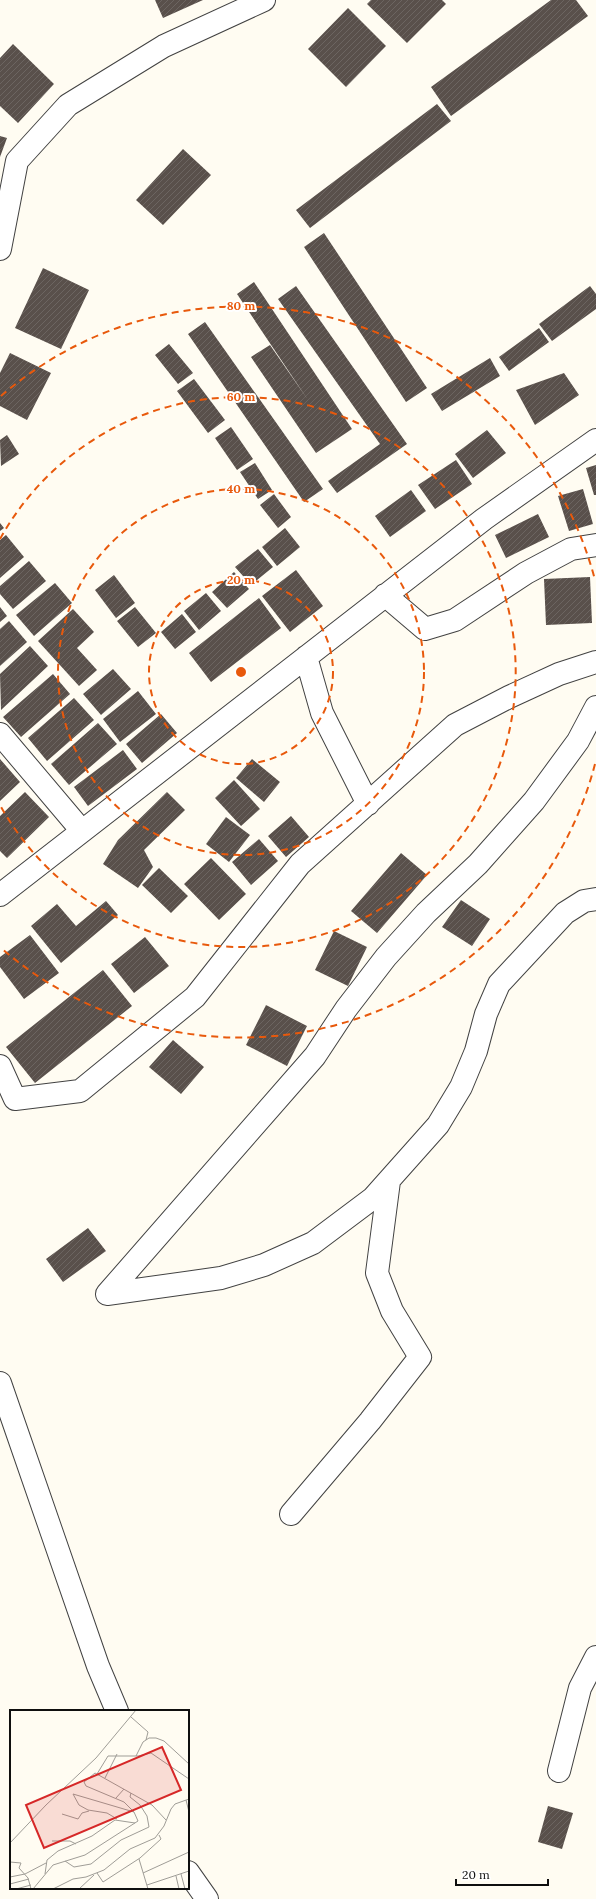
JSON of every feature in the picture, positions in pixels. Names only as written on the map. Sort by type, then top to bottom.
[{"type":"street","points":[[0,249],[17,161],[68,105],[164,46],[264,0]]},
{"type":"street","points":[[0,895],[484,519],[596,440]]},
{"type":"street","points":[[385,595],[425,629],[455,620],[526,573],[571,549],[596,545]]},
{"type":"street","points":[[306,657],[322,713],[368,804]]},
{"type":"street","points":[[0,1066],[15,1099],[80,1091],[195,997],[300,864],[455,725],[509,696],[560,674],[596,662]]},
{"type":"street","points":[[596,706],[578,741],[534,800],[478,864],[426,913],[386,956],[346,1009],[315,1056],[107,1294],[221,1278],[264,1265],[313,1243],[372,1198],[389,1181],[438,1125],[461,1087],[476,1052],[486,1014],[499,984],[566,913],[584,900],[596,899]]},
{"type":"street","points":[[0,734],[82,831]]},
{"type":"street","points":[[292,1514],[370,1421],[420,1357],[392,1311],[377,1273],[389,1181]]},
{"type":"street","points":[[0,1383],[98,1666],[117,1710]]},
{"type":"street","points":[[559,1771],[580,1688],[596,1657]]},
{"type":"street","points":[[189,1873],[207,1899]]},
{"type":"building","points":[[155,0],[203,0],[163,18]]},
{"type":"building","points":[[371,0],[442,0],[446,4],[407,43],[367,4]]},
{"type":"building","points":[[551,0],[576,0],[588,16],[451,116],[431,87]]},
{"type":"building","points":[[348,8],[386,46],[346,87],[308,49]]},
{"type":"building","points":[[13,44],[54,84],[18,123],[0,106],[0,58]]},
{"type":"building","points":[[437,104],[451,121],[310,228],[296,210]]},
{"type":"building","points":[[0,136],[7,138],[0,157]]},
{"type":"building","points":[[183,149],[211,175],[163,225],[136,200]]},
{"type":"building","points":[[324,233],[427,388],[406,402],[304,247]]},
{"type":"building","points":[[43,268],[89,290],[61,349],[15,328]]},
{"type":"building","points":[[254,282],[352,429],[316,453],[251,357],[270,345],[308,400],[237,294]]},
{"type":"building","points":[[296,286],[407,444],[337,493],[328,481],[380,444],[278,299]]},
{"type":"building","points":[[590,286],[596,294],[596,309],[552,341],[539,324]]},
{"type":"building","points":[[205,322],[323,489],[304,502],[188,334]]},
{"type":"building","points":[[539,328],[549,342],[509,371],[499,357]]},
{"type":"building","points":[[169,344],[193,373],[178,384],[155,355]]},
{"type":"building","points":[[10,353],[51,373],[27,420],[0,406],[0,373]]},
{"type":"building","points":[[490,358],[500,376],[442,411],[431,394]]},
{"type":"building","points":[[564,373],[579,395],[535,425],[516,390]]},
{"type":"building","points":[[194,379],[225,420],[208,433],[177,391]]},
{"type":"building","points":[[231,427],[253,459],[237,470],[215,438]]},
{"type":"building","points":[[487,430],[506,453],[473,478],[455,454]]},
{"type":"building","points":[[7,435],[19,454],[1,466],[0,440]]},
{"type":"building","points":[[456,460],[472,484],[435,509],[418,485]]},
{"type":"building","points":[[255,463],[272,490],[258,499],[240,472]]},
{"type":"building","points":[[596,465],[596,495],[594,495],[586,468]]},
{"type":"building","points":[[583,489],[593,524],[569,531],[558,496]]},
{"type":"building","points":[[411,490],[426,511],[390,537],[375,516]]},
{"type":"building","points":[[274,494],[291,517],[278,528],[260,505]]},
{"type":"building","points":[[538,514],[549,537],[506,558],[495,535]]},
{"type":"building","points":[[0,523],[4,528],[0,531]]},
{"type":"building","points":[[285,528],[300,547],[277,566],[262,547]]},
{"type":"building","points":[[6,535],[24,557],[0,578],[0,540]]},
{"type":"building","points":[[258,549],[273,567],[251,585],[235,567]]},
{"type":"building","points":[[29,561],[46,581],[13,609],[0,594],[0,586]]},
{"type":"building","points":[[296,570],[323,606],[290,632],[262,596]]},
{"type":"building","points":[[234,572],[249,589],[227,608],[212,592]]},
{"type":"building","points":[[114,575],[135,603],[116,618],[95,590]]},
{"type":"building","points":[[590,577],[592,623],[546,625],[544,579]]},
{"type":"building","points":[[55,583],[72,603],[34,636],[16,615]]},
{"type":"building","points":[[206,593],[221,611],[199,630],[184,611]]},
{"type":"building","points":[[259,598],[281,628],[211,682],[189,653]]},
{"type":"building","points":[[0,607],[7,616],[0,622]]},
{"type":"building","points":[[135,607],[156,633],[138,647],[117,621]]},
{"type":"building","points":[[73,609],[94,632],[77,648],[97,670],[79,686],[38,641]]},
{"type":"building","points":[[182,614],[196,632],[175,649],[161,632]]},
{"type":"building","points":[[9,621],[27,642],[0,666],[0,629]]},
{"type":"building","points":[[30,646],[48,666],[1,710],[0,674]]},
{"type":"building","points":[[113,669],[131,689],[101,715],[83,694]]},
{"type":"building","points":[[53,674],[70,694],[21,737],[3,717]]},
{"type":"building","points":[[138,691],[156,714],[120,742],[103,719]]},
{"type":"building","points":[[74,698],[94,720],[47,761],[28,738]]},
{"type":"building","points":[[161,714],[177,733],[142,763],[126,744]]},
{"type":"building","points":[[98,723],[117,744],[69,785],[51,764]]},
{"type":"building","points":[[123,750],[137,769],[88,806],[74,787]]},
{"type":"building","points":[[0,759],[20,782],[0,801]]},
{"type":"building","points":[[252,759],[280,782],[264,802],[236,778]]},
{"type":"building","points":[[234,780],[260,809],[241,826],[215,798]]},
{"type":"building","points":[[25,792],[49,817],[7,858],[0,851],[0,816]]},
{"type":"building","points":[[167,792],[185,810],[144,850],[153,867],[138,888],[103,864],[118,840]]},
{"type":"building","points":[[291,816],[309,837],[286,857],[268,836]]},
{"type":"building","points":[[226,817],[250,835],[229,862],[206,844]]},
{"type":"building","points":[[259,839],[278,861],[251,885],[232,862]]},
{"type":"building","points":[[401,853],[427,875],[377,933],[351,911]]},
{"type":"building","points":[[211,858],[246,894],[219,920],[184,884]]},
{"type":"building","points":[[159,868],[188,896],[171,913],[142,885]]},
{"type":"building","points":[[461,900],[490,919],[472,946],[442,927]]},
{"type":"building","points":[[106,901],[118,915],[61,963],[31,926],[57,904],[76,926]]},
{"type":"building","points":[[334,931],[367,947],[348,986],[315,970]]},
{"type":"building","points":[[30,935],[59,973],[24,999],[0,967],[0,957]]},
{"type":"building","points":[[145,937],[169,966],[134,993],[111,964]]},
{"type":"building","points":[[103,970],[132,1006],[35,1083],[6,1047]]},
{"type":"building","points":[[266,1005],[307,1026],[287,1066],[246,1045]]},
{"type":"building","points":[[173,1040],[204,1067],[181,1094],[149,1067]]},
{"type":"building","points":[[88,1228],[106,1251],[63,1282],[46,1259]]},
{"type":"building","points":[[548,1806],[573,1813],[562,1849],[538,1842]]}]
